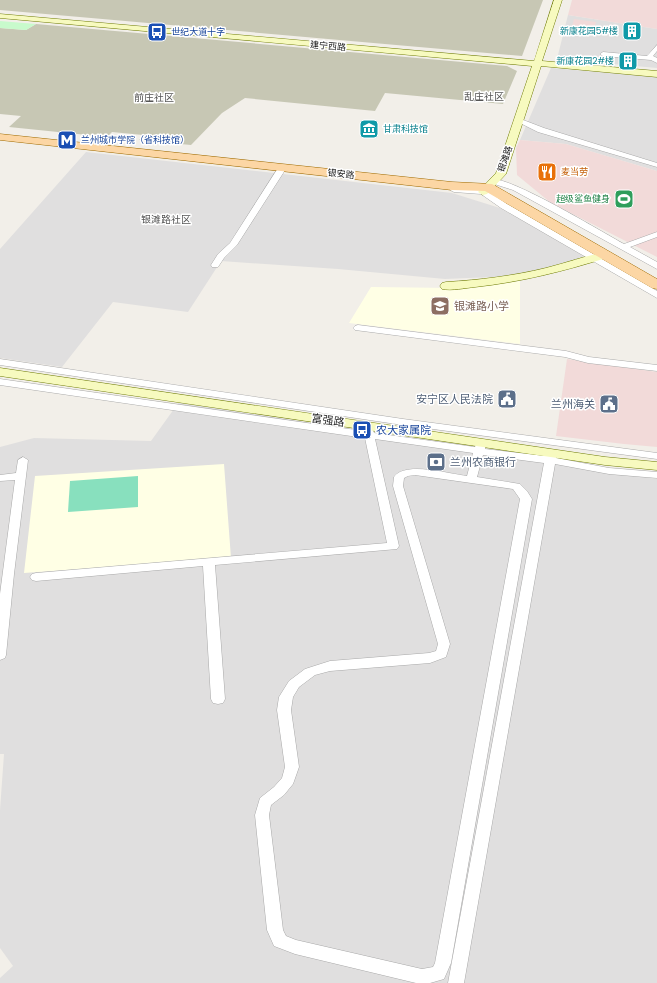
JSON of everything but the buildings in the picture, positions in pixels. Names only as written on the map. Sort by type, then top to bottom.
[{"type":"main road","points":[[533,62],[552,0]]},
{"type":"main road","points":[[533,62],[558,0]]},
{"type":"main road","name":"建宁西路","points":[[0,15],[533,62],[657,71]]},
{"type":"main road","name":"银滩路","points":[[489,187],[502,174],[517,125],[533,62]]},
{"type":"main road","name":"银滩路","points":[[489,187],[492,172],[533,62]]},
{"type":"main road","name":"银安路","points":[[0,132],[430,177],[489,187],[657,272]]},
{"type":"main road","name":"银安路","points":[[0,137],[283,168],[441,184],[489,187],[599,257],[657,285]]},
{"type":"main road","points":[[446,286],[479,284],[512,279],[599,257]]},
{"type":"main road","name":"富强路","points":[[0,372],[368,431],[550,457],[657,466]]},
{"type":"street","points":[[648,58],[657,47]]},
{"type":"street","points":[[603,54],[648,58],[657,61]]},
{"type":"street","points":[[517,125],[541,130],[657,165]]},
{"type":"street","points":[[216,265],[221,256],[233,245],[283,168]]},
{"type":"street","points":[[489,187],[516,188],[657,266]]},
{"type":"street","points":[[623,247],[657,234]]},
{"type":"street","points":[[599,257],[657,295]]},
{"type":"street","points":[[358,328],[566,354],[588,360],[657,368]]},
{"type":"street","name":"富强路","points":[[0,362],[419,424],[657,456]]},
{"type":"street","name":"富强路","points":[[0,382],[368,431]]},
{"type":"street","points":[[36,577],[393,546],[368,431]]},
{"type":"street","points":[[470,480],[480,447]]},
{"type":"street","points":[[456,983],[550,457]]},
{"type":"street","name":"富强路","points":[[550,457],[609,471],[657,475]]},
{"type":"street","points":[[0,655],[4,574],[19,476],[23,460]]},
{"type":"street","points":[[404,472],[415,472],[470,480],[516,486],[523,493],[526,499],[443,963],[438,974],[422,977],[295,947],[280,941],[275,930],[262,815],[265,802],[279,791],[288,780],[292,767],[284,710],[286,697],[294,684],[310,672],[330,666],[430,658],[441,654],[444,644],[398,486],[399,477],[404,472]]},
{"type":"street","points":[[0,478],[19,476]]},
{"type":"street","points":[[209,562],[218,699]]},
{"type":"shaded area","points":[[0,0],[543,0],[522,56],[0,10]]},
{"type":"shaded area","points":[[572,0],[657,0],[657,29],[568,15]]},
{"type":"shaded area","points":[[568,15],[657,29],[657,68],[557,59]]},
{"type":"shaded area","points":[[574,19],[596,22],[593,32],[571,30]]},
{"type":"shaded area","points":[[36,24],[507,66],[517,71],[503,104],[385,93],[375,111],[245,98],[222,113],[191,145],[139,140],[143,135],[112,132],[107,137],[9,127],[21,116],[0,114],[0,28],[26,30]]},
{"type":"shaded area","points":[[551,68],[657,77],[657,171],[566,144],[520,140]]},
{"type":"shaded area","points":[[520,140],[566,144],[657,171],[657,257],[551,203],[517,175],[516,148]]},
{"type":"shaded area","points":[[86,152],[452,193],[500,208],[588,258],[517,276],[445,279],[338,269],[221,261],[188,312],[113,302],[62,367],[0,358],[0,249]]},
{"type":"shaded area","name":"银滩路小学","points":[[520,281],[520,344],[349,323],[371,287],[453,288]]},
{"type":"shaded area","name":"兰州海关","points":[[567,359],[657,372],[657,447],[556,436]]},
{"type":"shaded area","points":[[179,402],[657,479],[657,983],[0,983],[0,978],[13,966],[0,948],[0,810],[4,754],[0,754],[0,447],[34,438],[151,441]]},
{"type":"shaded area","points":[[224,464],[231,558],[24,573],[35,476]]},
{"type":"green space","points":[[0,21],[36,24],[26,30],[0,28]]},
{"type":"green space","points":[[138,476],[138,507],[68,512],[70,481]]},
{"type":"place","name":"新康花园5#楼","points":[[632,31]]},
{"type":"place","name":"世纪大道十字","points":[[157,32]]},
{"type":"place","name":"新康花园2#楼","points":[[628,61]]},
{"type":"place","name":"甘肃科技馆","points":[[369,129]]},
{"type":"place","name":"兰州城市学院（省科技馆）","points":[[67,140]]},
{"type":"place","name":"麦当劳","points":[[547,172]]},
{"type":"place","name":"超级鲨鱼健身","points":[[624,199]]},
{"type":"place","name":"银滩路小学","points":[[440,306]]},
{"type":"place","name":"安宁区人民法院","points":[[507,399]]},
{"type":"place","name":"兰州海关","points":[[609,404]]},
{"type":"place","name":"农大家属院","points":[[362,430]]},
{"type":"place","name":"兰州农商银行","points":[[436,462]]},
{"type":"district","name":"乱庄社区","points":[[484,96]]},
{"type":"district","name":"前庄社区","points":[[154,97]]},
{"type":"district","name":"银滩路社区","points":[[166,219]]}]
